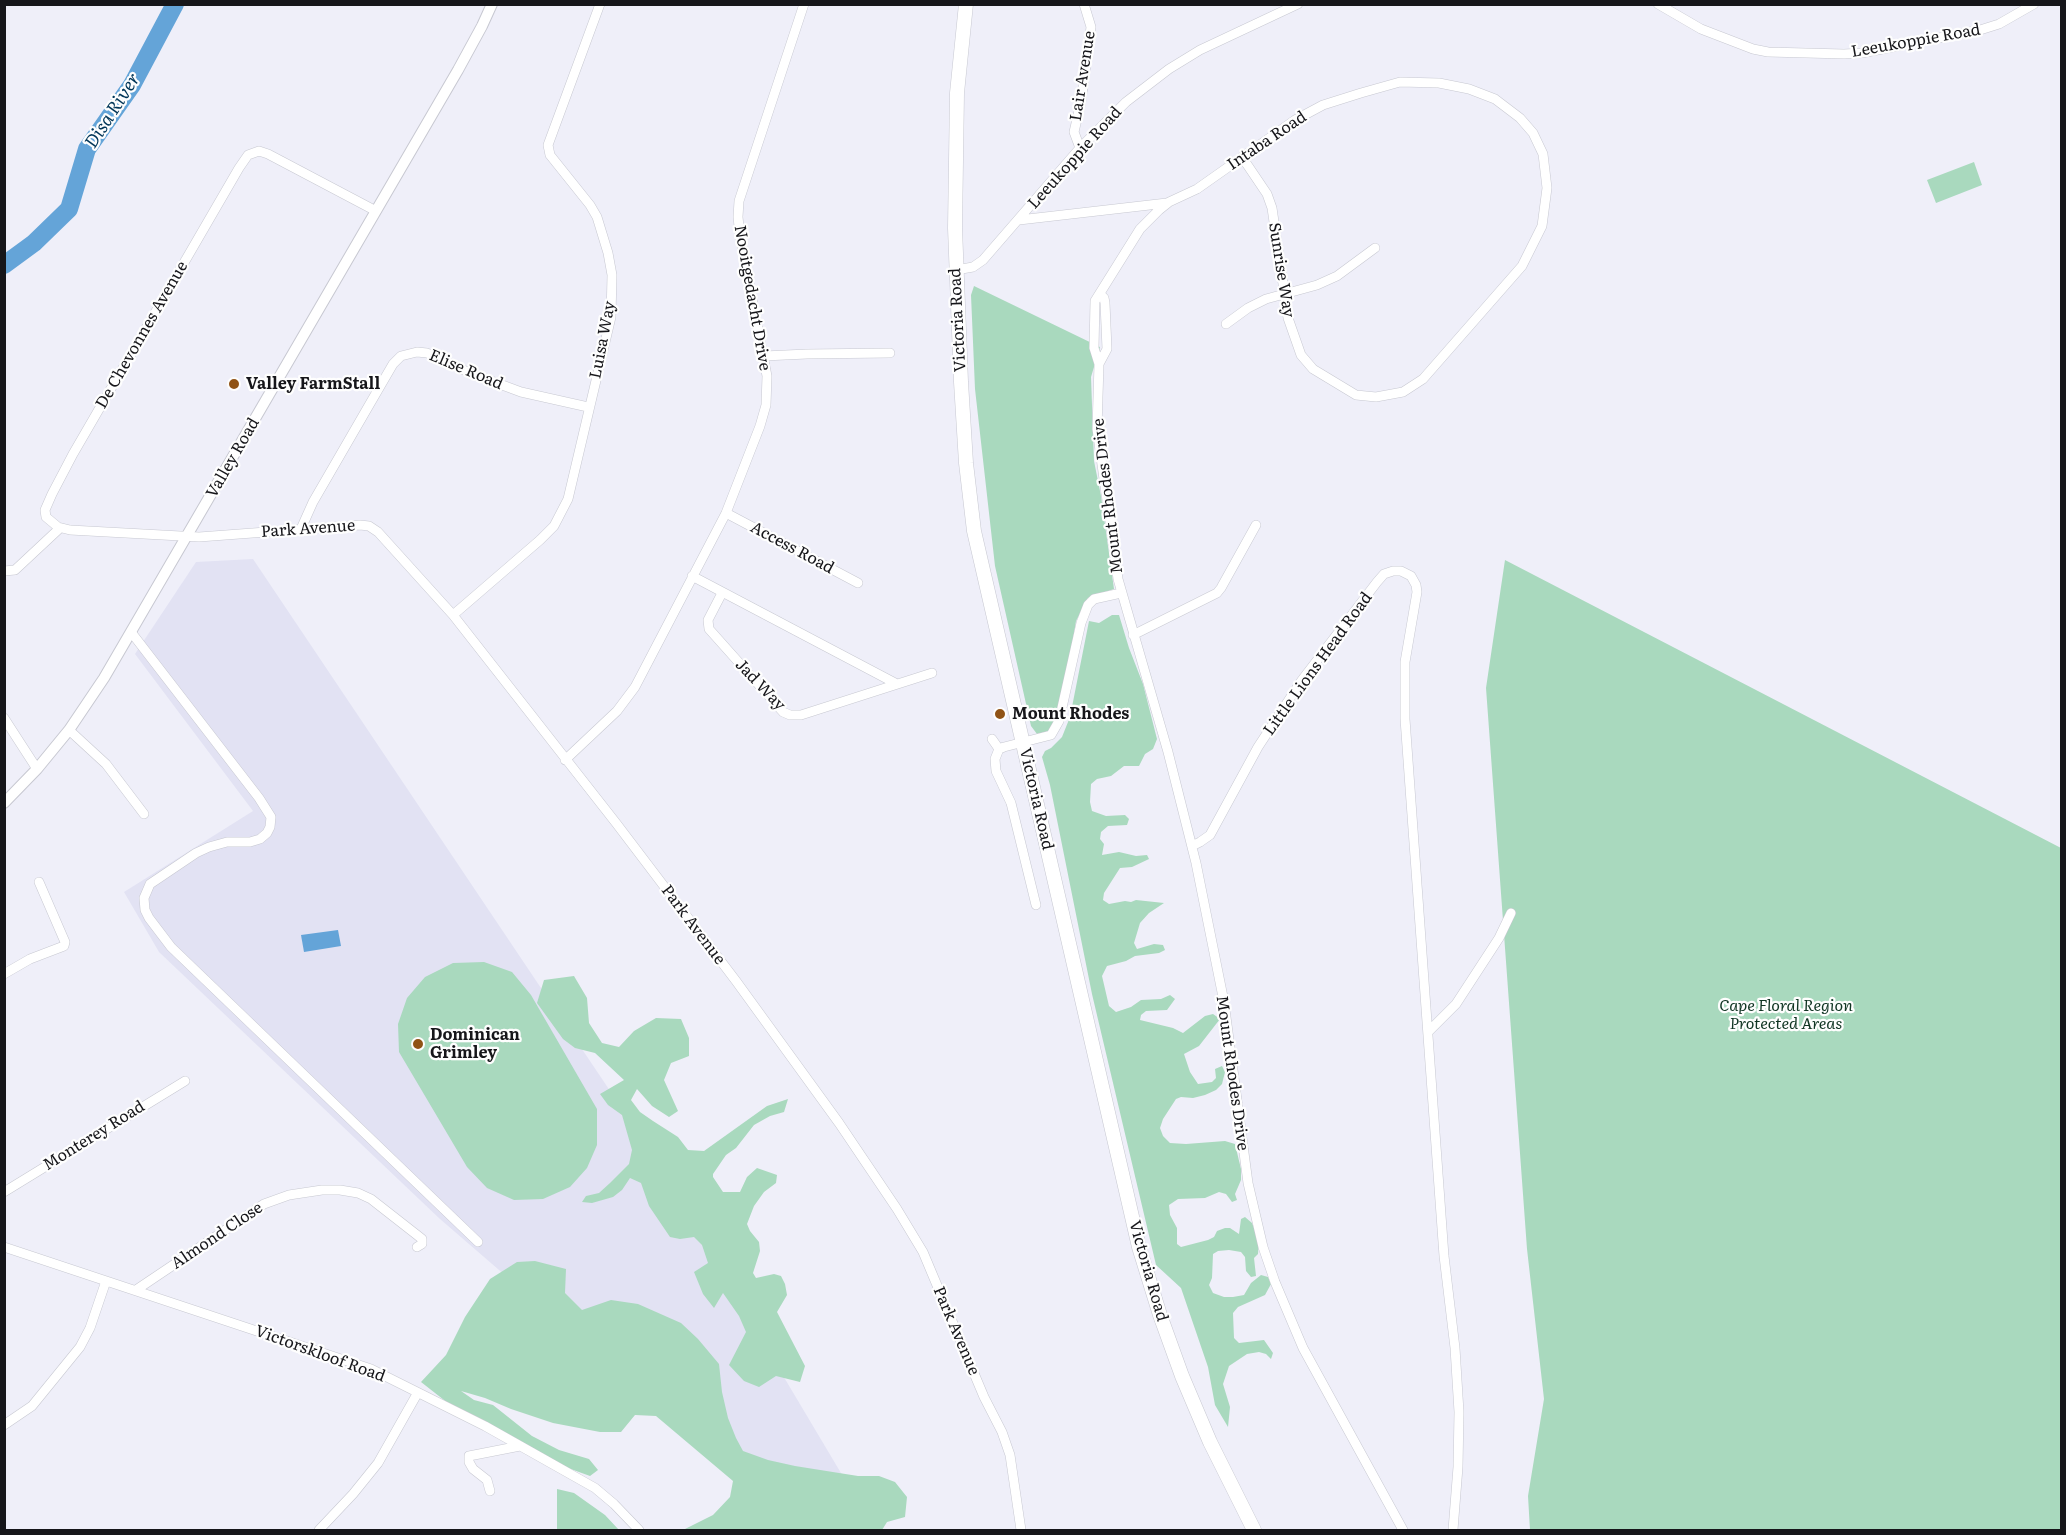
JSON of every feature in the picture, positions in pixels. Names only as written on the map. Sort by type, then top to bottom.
[{"type":"main road","name":"Victoria Road","points":[[966,4],[957,103],[955,228],[966,463],[974,531],[1139,1247],[1182,1376],[1210,1442],[1254,1530]]},
{"type":"street","name":"Valley Road","points":[[4,802],[37,769],[69,730],[104,678],[376,211],[482,26],[492,4]]},
{"type":"street","name":"Luisa Way","points":[[453,615],[540,540],[558,520],[568,499],[611,317],[612,275],[597,217],[550,155],[548,146],[600,4]]},
{"type":"street","name":"Nooitgedacht Drive","points":[[565,760],[626,702],[726,513],[760,426],[766,405],[767,383],[764,356],[740,236],[739,201],[804,4]]},
{"type":"street","name":"Lair Avenue","points":[[1080,148],[1074,132],[1081,102],[1091,27],[1084,4]]},
{"type":"street","name":"Leeukoppie Road","points":[[956,270],[979,264],[1080,148],[1119,108],[1169,69],[1223,38],[1298,4]]},
{"type":"street","name":"Leeukoppie Road","points":[[1658,4],[1701,29],[1753,49],[1768,52],[1844,54],[1862,53],[1980,30],[1999,24],[2034,4]]},
{"type":"street","name":"Intaba Road","points":[[1019,220],[1169,202],[1197,189],[1295,120],[1323,105],[1400,82],[1439,83],[1470,89],[1495,99],[1520,118],[1533,133],[1543,154],[1547,188],[1542,226],[1522,266],[1471,323]]},
{"type":"street","name":"De Chevonnes Avenue","points":[[60,528],[51,522],[46,514],[52,494],[246,157],[262,152],[376,211]]},
{"type":"street","name":"Sunrise Way","points":[[1242,157],[1267,194],[1272,208],[1288,318],[1301,355],[1313,369],[1356,395],[1376,397],[1403,392],[1423,379],[1471,323]]},
{"type":"street","name":"Intaba Road","points":[[1099,364],[1107,349],[1105,303],[1100,294],[1120,258],[1140,230],[1169,202]]},
{"type":"street","points":[[1226,324],[1266,298],[1317,285],[1337,276],[1375,248]]},
{"type":"street","name":"Elise Road","points":[[300,531],[313,502],[393,364],[401,356],[417,352],[427,353],[512,389],[588,407]]},
{"type":"street","points":[[764,356],[890,353]]},
{"type":"street","name":"Mount Rhodes Drive","points":[[1099,364],[1097,429],[1120,593],[1168,752],[1192,846],[1224,1002],[1248,1183],[1263,1247],[1303,1348],[1403,1530]]},
{"type":"street","name":"Access Road","points":[[726,513],[858,583]]},
{"type":"street","name":"Park Avenue","points":[[187,537],[300,531],[360,525],[373,528],[453,615],[736,981],[839,1123],[915,1237],[1007,1445],[1021,1530]]},
{"type":"street","points":[[1133,635],[1217,593],[1256,525]]},
{"type":"street","points":[[4,571],[15,570],[60,528],[187,537]]},
{"type":"street","name":"Little Lions Head Road","points":[[1192,846],[1210,835],[1258,747],[1302,680],[1377,582],[1384,574],[1393,571],[1401,571],[1411,576],[1416,585],[1405,662],[1405,720],[1429,1031]]},
{"type":"street","points":[[692,576],[895,684]]},
{"type":"street","name":"Jad Way","points":[[722,593],[708,620],[709,629],[783,712],[790,715],[801,715],[932,673]]},
{"type":"street","name":"Mount Rhodes Drive","points":[[1023,742],[1046,738],[1056,728],[1081,623],[1088,605],[1102,597],[1120,593]]},
{"type":"street","points":[[131,632],[259,798],[271,817],[267,833],[260,839],[250,842],[227,842],[209,847],[196,853],[150,884],[144,898],[145,910],[149,918],[171,947],[478,1242]]},
{"type":"street","points":[[4,718],[37,769]]},
{"type":"street","points":[[69,730],[106,764],[144,814]]},
{"type":"street","points":[[992,739],[999,749]]},
{"type":"street","points":[[999,749],[1023,742]]},
{"type":"street","points":[[999,749],[995,759],[996,771],[1011,803],[1036,905]]},
{"type":"street","points":[[4,974],[30,959],[64,946],[65,942],[39,882]]},
{"type":"street","points":[[1453,1530],[1459,1412],[1431,1093],[1429,1031],[1456,1004],[1499,938],[1511,914]]},
{"type":"street","name":"Monterey Road","points":[[4,1192],[185,1081]]},
{"type":"street","name":"Almond Close","points":[[136,1290],[264,1204],[289,1195],[322,1190],[358,1193],[371,1199],[422,1239],[422,1244],[417,1247]]},
{"type":"street","name":"Victorskloof Road","points":[[4,1247],[362,1366],[485,1426],[595,1488],[639,1530]]},
{"type":"street","points":[[4,1425],[32,1406],[80,1347],[90,1328],[106,1281]]},
{"type":"street","points":[[319,1530],[378,1463],[417,1394]]},
{"type":"street","points":[[490,1491],[487,1480],[473,1469],[469,1456],[520,1446]]},
{"type":"shaded area","name":"Dominican Grimley","points":[[253,559],[641,1137],[860,1505],[733,1472],[440,1219],[159,952],[124,892],[253,811],[135,654],[196,562]]},
{"type":"green space","points":[[1974,162],[1982,185],[1936,203],[1927,180]]},
{"type":"green space","points":[[974,286],[1100,347],[1091,377],[1094,461],[1114,589],[1088,598],[1076,621],[1058,717],[1050,731],[1037,734],[1031,726],[995,566],[975,389],[971,295]]},
{"type":"green space","name":"Cape Floral Region Protected Areas","points":[[1505,560],[2061,848],[2061,1530],[1530,1530],[1528,1496],[1544,1399],[1527,1249],[1486,688]]},
{"type":"green space","points":[[1112,615],[1119,615],[1143,684],[1157,739],[1153,749],[1145,754],[1139,766],[1124,766],[1111,776],[1097,779],[1091,784],[1092,811],[1106,816],[1125,815],[1129,819],[1127,825],[1108,826],[1101,832],[1100,839],[1104,844],[1102,855],[1119,852],[1136,856],[1147,855],[1149,859],[1132,867],[1120,868],[1104,893],[1103,900],[1109,904],[1136,900],[1164,903],[1149,913],[1140,923],[1134,943],[1137,949],[1154,944],[1163,945],[1165,950],[1135,956],[1107,966],[1102,976],[1109,1006],[1116,1012],[1131,1007],[1141,1000],[1161,999],[1170,995],[1175,999],[1167,1010],[1146,1011],[1141,1015],[1140,1020],[1173,1028],[1183,1033],[1205,1016],[1213,1014],[1220,1019],[1199,1046],[1184,1054],[1190,1072],[1198,1084],[1212,1082],[1216,1078],[1215,1069],[1222,1066],[1225,1072],[1222,1084],[1205,1095],[1176,1099],[1160,1128],[1163,1136],[1170,1143],[1225,1141],[1235,1144],[1241,1169],[1241,1180],[1235,1194],[1237,1200],[1232,1202],[1226,1194],[1219,1192],[1205,1198],[1178,1199],[1169,1205],[1170,1215],[1177,1228],[1177,1244],[1181,1247],[1208,1240],[1214,1237],[1217,1231],[1225,1228],[1230,1228],[1239,1234],[1241,1219],[1245,1217],[1252,1223],[1259,1240],[1258,1254],[1254,1258],[1256,1276],[1251,1277],[1246,1271],[1245,1257],[1241,1252],[1218,1251],[1213,1254],[1212,1278],[1209,1285],[1213,1293],[1233,1297],[1244,1295],[1251,1283],[1261,1275],[1268,1277],[1271,1284],[1265,1295],[1238,1307],[1233,1313],[1234,1338],[1239,1343],[1264,1340],[1273,1353],[1271,1359],[1259,1352],[1247,1354],[1229,1366],[1223,1384],[1230,1407],[1228,1427],[1215,1405],[1208,1367],[1181,1288],[1156,1265],[1092,994],[1050,785],[1042,757],[1045,751],[1062,737],[1070,717],[1089,621],[1099,623]]},
{"type":"green space","points":[[484,962],[512,972],[531,995],[597,1109],[597,1145],[587,1168],[570,1187],[543,1199],[514,1200],[487,1188],[467,1167],[399,1052],[398,1024],[407,998],[425,977],[453,963]]},
{"type":"green space","points":[[574,976],[587,998],[589,1023],[602,1043],[619,1047],[634,1031],[656,1018],[681,1019],[689,1038],[689,1056],[671,1063],[664,1080],[678,1111],[669,1117],[652,1106],[637,1089],[631,1100],[640,1112],[678,1137],[688,1150],[704,1151],[767,1106],[788,1099],[784,1112],[770,1116],[754,1125],[736,1148],[726,1155],[713,1177],[723,1192],[740,1192],[747,1177],[757,1168],[777,1175],[776,1183],[764,1192],[754,1206],[747,1224],[759,1242],[760,1251],[753,1273],[756,1278],[774,1274],[781,1276],[785,1284],[787,1295],[777,1312],[805,1366],[800,1382],[776,1376],[759,1387],[744,1381],[729,1365],[746,1332],[739,1316],[723,1293],[714,1308],[703,1294],[694,1272],[708,1263],[702,1245],[694,1237],[680,1239],[670,1237],[649,1206],[641,1183],[630,1178],[622,1190],[613,1197],[592,1203],[582,1202],[586,1196],[599,1193],[629,1164],[632,1150],[622,1115],[608,1105],[600,1094],[624,1080],[595,1053],[575,1048],[563,1039],[537,1003],[544,980]]},
{"type":"green space","points":[[535,1261],[566,1269],[565,1293],[582,1310],[611,1300],[638,1304],[681,1323],[719,1364],[728,1418],[743,1451],[795,1466],[858,1476],[879,1476],[895,1482],[907,1497],[905,1517],[887,1522],[882,1530],[683,1530],[713,1515],[730,1497],[733,1481],[656,1416],[635,1415],[621,1432],[600,1432],[553,1423],[461,1391],[474,1400],[493,1405],[532,1436],[559,1450],[589,1459],[598,1470],[590,1476],[557,1464],[458,1411],[421,1382],[446,1355],[465,1317],[490,1279],[517,1262]]},
{"type":"green space","points":[[557,1489],[574,1493],[605,1515],[619,1530],[557,1530]]},
{"type":"water","points":[[338,930],[341,946],[304,952],[301,935]]},
{"type":"waterway","name":"Disa River","points":[[4,265],[34,243],[69,209],[87,149],[132,85],[175,4]]},
{"type":"place","name":"Valley FarmStall","points":[[234,384]]},
{"type":"place","name":"Mount Rhodes","points":[[1000,714]]},
{"type":"place","name":"Dominican Grimley","points":[[418,1044]]}]
